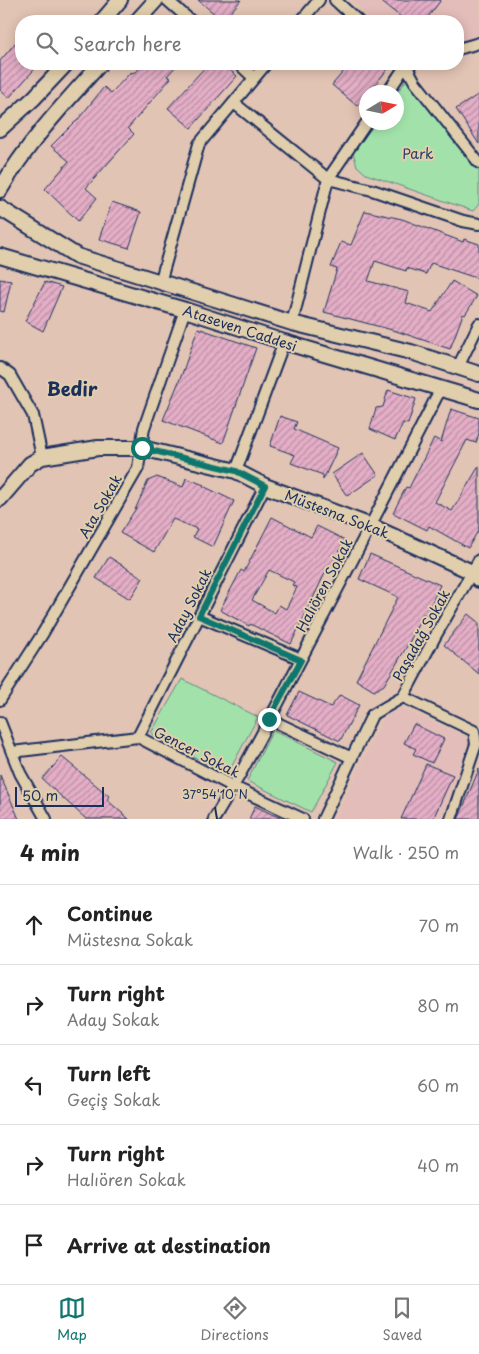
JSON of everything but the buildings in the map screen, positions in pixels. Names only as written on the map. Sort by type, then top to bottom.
[{"type":"main road","points":[[107,15],[120,0]]},
{"type":"main road","points":[[142,15],[156,0]]},
{"type":"main road","points":[[0,129],[34,98],[60,70]]},
{"type":"main road","points":[[0,190],[38,132],[95,70]]},
{"type":"main road","points":[[0,208],[77,256],[292,323],[411,352],[479,374]]},
{"type":"main road","name":"Ataseven Caddesi","points":[[0,256],[185,310],[284,342],[479,400]]},
{"type":"main road","name":"Müstesna Sokak","points":[[0,499],[30,464],[42,457],[98,448],[142,448],[236,471],[265,486],[371,526],[477,571]]},
{"type":"street","points":[[167,0],[184,15]]},
{"type":"street","points":[[306,15],[319,0]]},
{"type":"street","points":[[335,0],[351,15]]},
{"type":"street","points":[[464,47],[479,42]]},
{"type":"street","points":[[245,70],[254,78]]},
{"type":"street","points":[[160,283],[199,144],[261,70]]},
{"type":"street","points":[[393,85],[403,70]]},
{"type":"street","points":[[410,70],[415,82],[479,163]]},
{"type":"street","points":[[234,103],[328,179],[372,190],[463,221],[479,224]]},
{"type":"street","points":[[292,323],[328,179],[362,130]]},
{"type":"street","name":"Ata Sokak","points":[[0,700],[43,633],[138,468],[144,428],[185,310]]},
{"type":"street","points":[[458,367],[479,324]]},
{"type":"street","points":[[236,471],[284,342]]},
{"type":"street","points":[[0,368],[10,375],[33,415],[42,457]]},
{"type":"street","name":"Halıören Sokak","points":[[214,819],[234,787],[301,660],[441,388]]},
{"type":"street","name":"Aday Sokak","points":[[138,737],[265,486]]},
{"type":"street","name":"Paşadağ Sokak","points":[[323,819],[372,715],[403,697],[477,571]]},
{"type":"street","points":[[199,616],[301,660]]},
{"type":"street","points":[[403,697],[474,732],[476,744],[451,819]]},
{"type":"street","points":[[269,719],[352,758]]},
{"type":"street","points":[[0,722],[20,773],[46,819]]},
{"type":"street","name":"Gencer Sokak","points":[[12,752],[138,737],[234,787],[303,819]]},
{"type":"shaded area","points":[[353,0],[479,0],[479,36],[464,42],[464,15],[367,15]]},
{"type":"shaded area","points":[[400,708],[470,738],[442,819],[335,819],[385,716]]},
{"type":"green space","name":"Park","points":[[407,79],[479,170],[479,204],[473,211],[366,174],[357,166],[353,152],[370,130],[404,130],[403,85]]},
{"type":"green space","points":[[182,679],[258,717],[227,775],[151,733]]},
{"type":"green space","points":[[273,730],[338,762],[311,812],[247,781]]},
{"type":"district","name":"Bedir","points":[[72,388]]},
{"type":"route","points":[[142,448],[236,471],[265,486],[199,616],[301,660],[269,719]]}]
